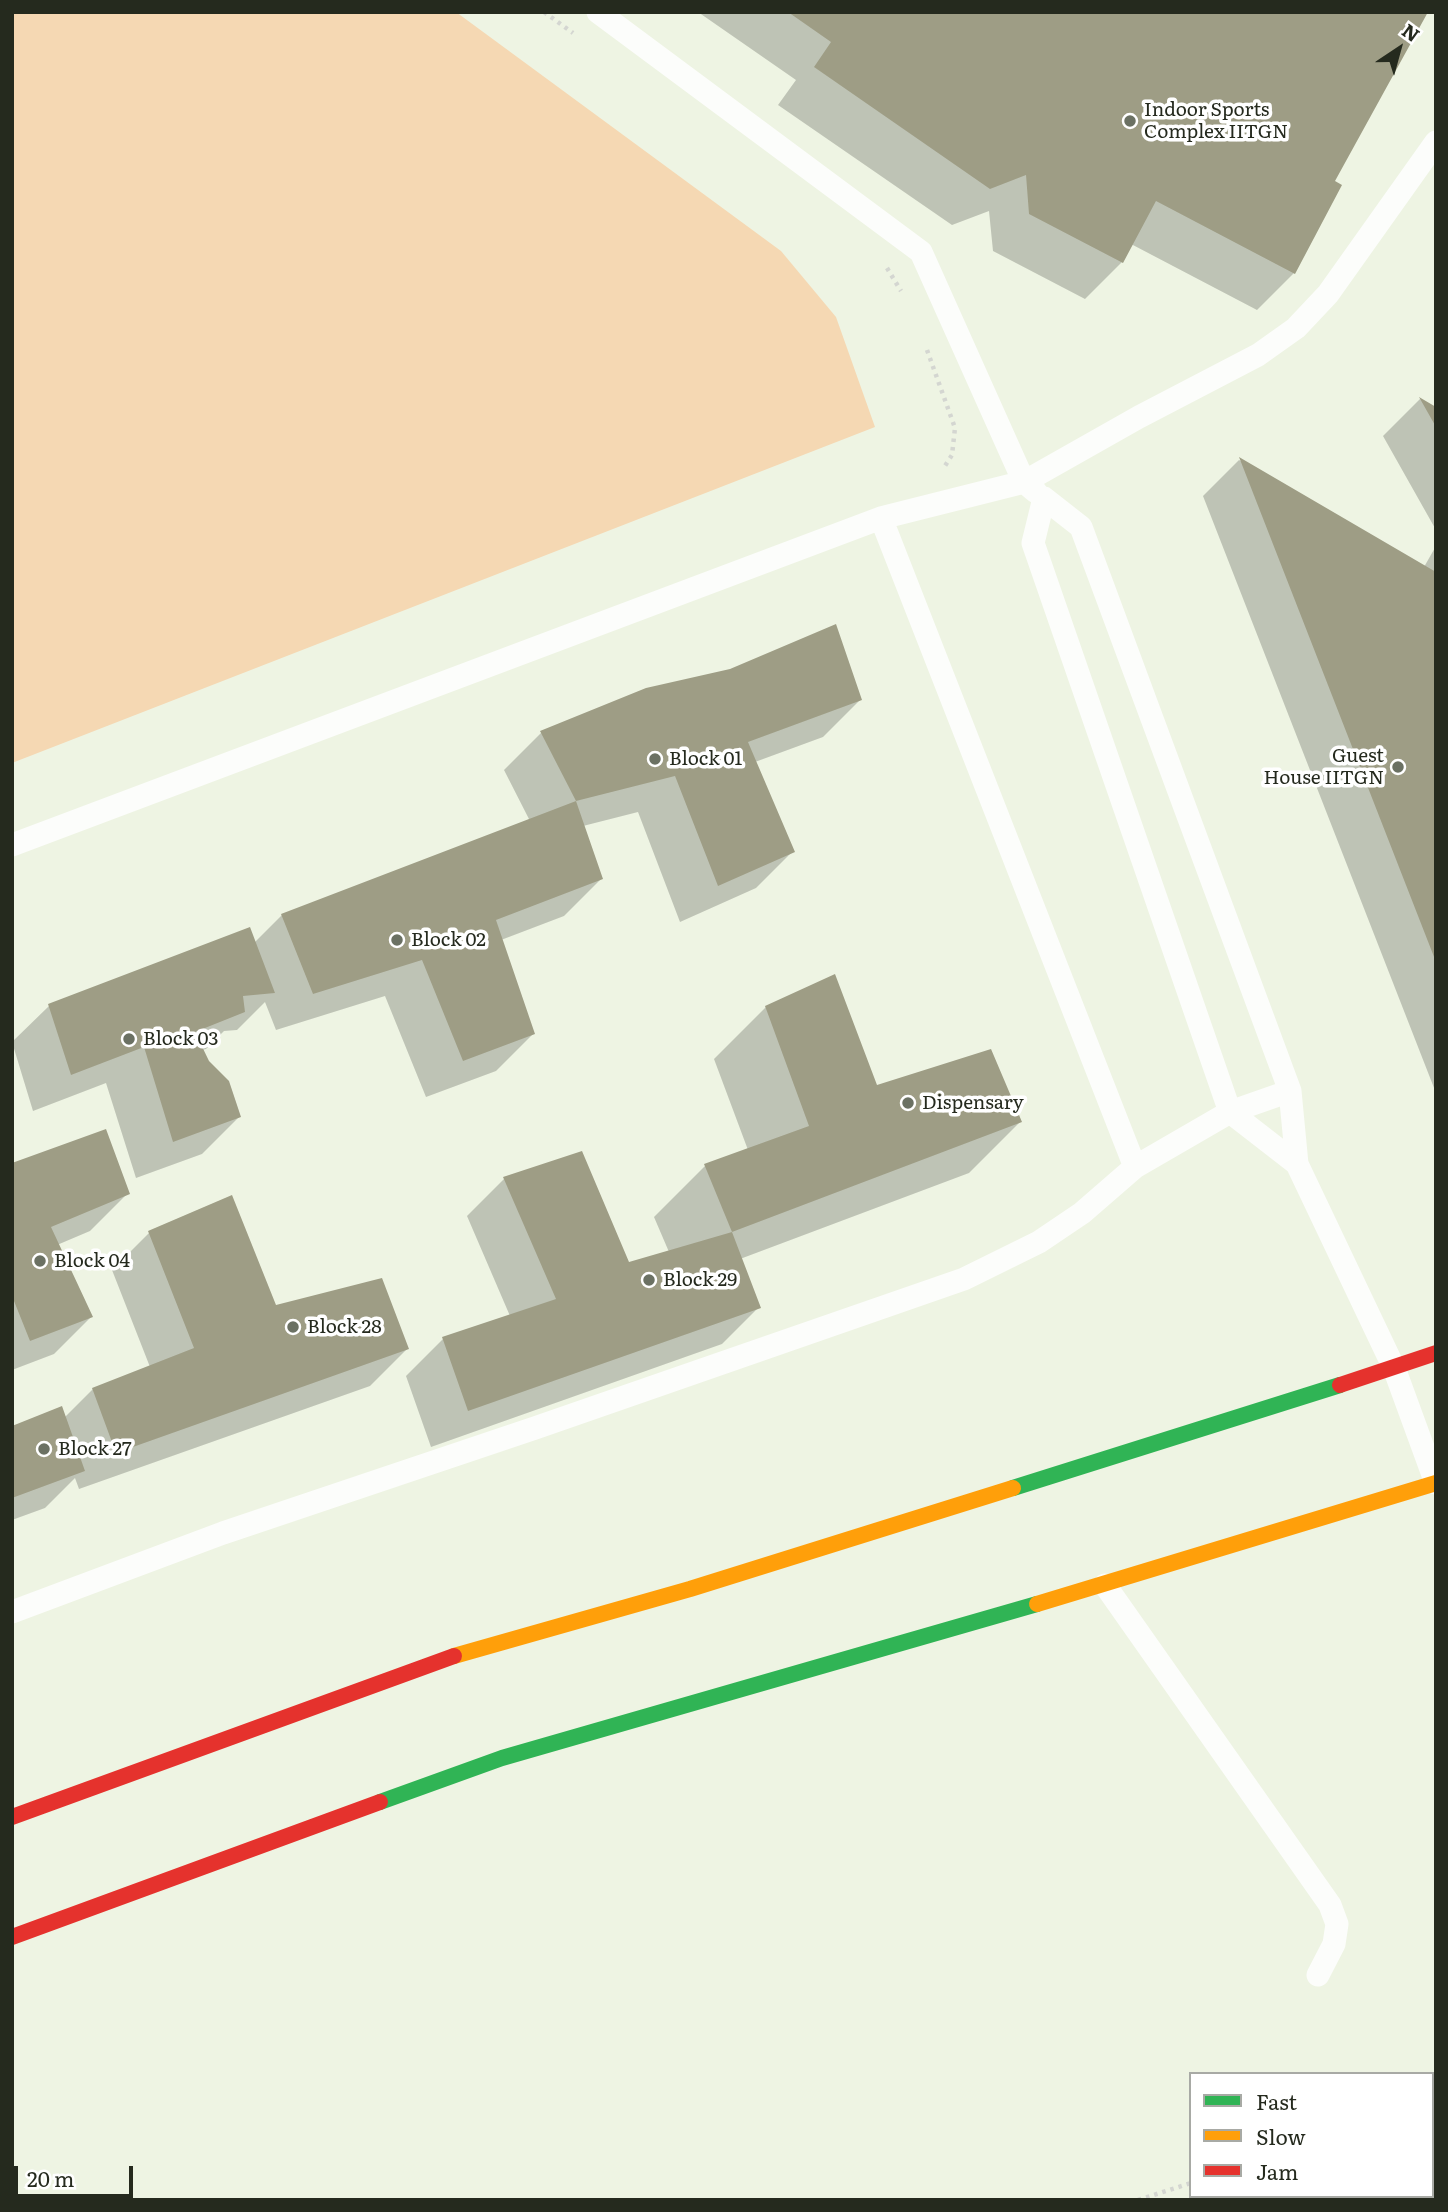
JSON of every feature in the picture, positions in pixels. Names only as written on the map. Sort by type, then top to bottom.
[{"type":"street","points":[[12,1817],[468,1651],[690,1588],[1436,1353]]},
{"type":"street","points":[[12,1937],[502,1758],[1105,1585],[1436,1483]]},
{"type":"lane","points":[[598,12],[921,252],[1024,482],[1081,527],[1290,1091],[1297,1164],[1394,1368],[1436,1483]]},
{"type":"lane","points":[[12,845],[880,518],[1024,482],[1139,417],[1258,355],[1296,328],[1328,294],[1436,142]]},
{"type":"lane","points":[[1044,498],[1033,543],[1230,1112],[1297,1164]]},
{"type":"lane","points":[[880,518],[1135,1167]]},
{"type":"lane","points":[[12,1612],[236,1529],[964,1279],[1039,1242],[1082,1213],[1135,1167],[1230,1112],[1290,1091]]},
{"type":"lane","points":[[1105,1585],[1330,1905],[1337,1924],[1334,1944],[1318,1975]]},
{"type":"path","points":[[544,12],[577,36]]},
{"type":"path","points":[[883,262],[905,297]]},
{"type":"path","points":[[925,344],[955,428],[952,455],[941,471]]},
{"type":"path","points":[[1138,2200],[1189,2184]]},
{"type":"shaded area","points":[[12,12],[456,12],[781,251],[836,317],[875,427],[12,763]]},
{"type":"building","name":"Indoor Sports Complex IITGN","points":[[788,12],[1428,12],[1335,181],[1342,185],[1295,274],[1156,201],[1123,263],[1029,214],[1026,175],[990,189],[814,67],[831,42]]},
{"type":"building","points":[[1419,397],[1436,407],[1436,427]]},
{"type":"building","name":"Guest House IITGN","points":[[1239,457],[1436,572],[1436,962]]},
{"type":"building","name":"Block 01","points":[[836,624],[862,700],[748,742],[795,852],[718,886],[675,776],[576,801],[540,731],[646,688],[730,669]]},
{"type":"building","name":"Block 02","points":[[576,801],[603,879],[496,920],[535,1034],[463,1061],[422,960],[313,994],[281,914]]},
{"type":"building","name":"Block 03","points":[[250,927],[275,993],[243,996],[245,1012],[195,1032],[209,1061],[229,1081],[241,1117],[173,1142],[144,1047],[71,1075],[48,1004]]},
{"type":"building","name":"Dispensary","points":[[835,974],[877,1085],[991,1049],[1022,1122],[732,1232],[704,1164],[809,1126],[765,1006]]},
{"type":"building","name":"Block 04","points":[[106,1129],[130,1194],[51,1227],[93,1317],[30,1341],[12,1296],[12,1163]]},
{"type":"building","name":"Block 29","points":[[582,1151],[629,1262],[732,1232],[761,1308],[468,1411],[442,1337],[556,1299],[503,1177]]},
{"type":"building","name":"Block 28","points":[[232,1195],[276,1305],[382,1278],[409,1349],[116,1453],[92,1388],[194,1348],[148,1231]]},
{"type":"building","name":"Block 27","points":[[62,1406],[85,1471],[12,1498],[12,1426]]},
{"type":"traffic: fast","points":[[1013,1488],[1340,1385]]},
{"type":"traffic: fast","points":[[380,1802],[502,1758],[1037,1604]]},
{"type":"traffic: slow","points":[[1037,1604],[1436,1483]]},
{"type":"traffic: slow","points":[[454,1656],[690,1589],[1013,1488]]},
{"type":"traffic: jam","points":[[1340,1385],[1436,1353]]},
{"type":"traffic: jam","points":[[12,1817],[454,1656]]},
{"type":"traffic: jam","points":[[12,1937],[380,1802]]},
{"type":"place","name":"Indoor Sports Complex IITGN","points":[[1130,121]]},
{"type":"place","name":"Block 01","points":[[655,759]]},
{"type":"place","name":"Guest House IITGN","points":[[1398,767]]},
{"type":"place","name":"Block 02","points":[[397,940]]},
{"type":"place","name":"Block 03","points":[[129,1039]]},
{"type":"place","name":"Dispensary","points":[[908,1103]]},
{"type":"place","name":"Block 04","points":[[40,1261]]},
{"type":"place","name":"Block 29","points":[[649,1280]]},
{"type":"place","name":"Block 28","points":[[293,1327]]},
{"type":"place","name":"Block 27","points":[[44,1449]]}]
